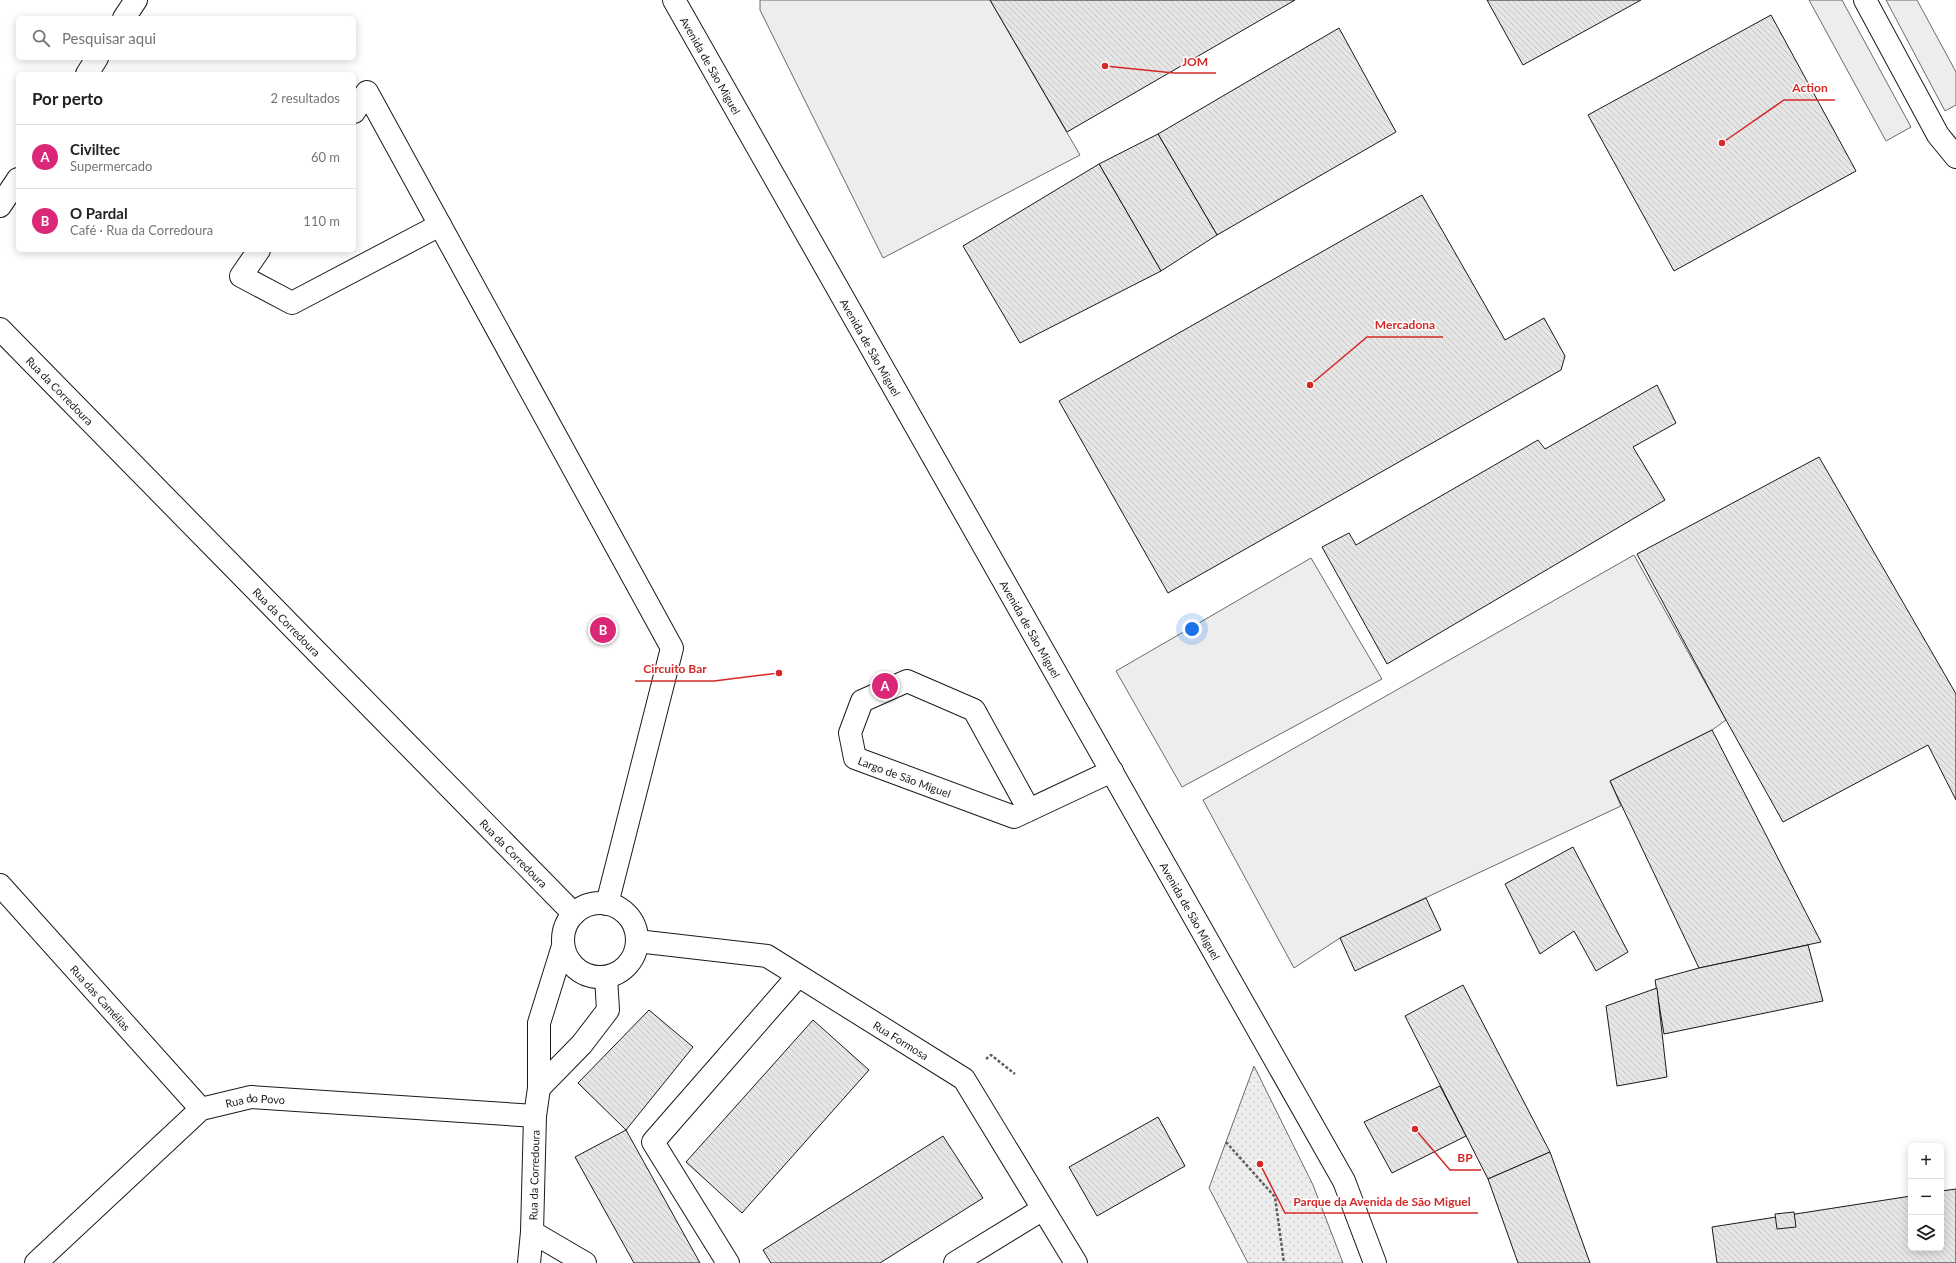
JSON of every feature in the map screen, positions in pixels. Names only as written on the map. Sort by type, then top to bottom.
[{"type":"street","points":[[125,16],[136,0]]},
{"type":"street","name":"Avenida de São Miguel","points":[[674,0],[1344,1181],[1375,1263]]},
{"type":"street","points":[[1865,0],[1938,135],[1956,157]]},
{"type":"street","points":[[88,72],[97,60]]},
{"type":"street","points":[[356,109],[367,92],[672,648],[607,904],[621,910],[632,921],[637,941],[634,954],[627,964],[617,972],[606,977],[594,977],[583,973],[574,967],[566,957],[563,946]]},
{"type":"street","points":[[0,206],[16,181]]},
{"type":"street","points":[[258,252],[241,276],[292,303],[440,225]]},
{"type":"street","name":"Rua da Corredoura","points":[[0,329],[574,914]]},
{"type":"street","name":"Largo de São Miguel","points":[[1029,810],[974,710],[907,681],[862,701],[850,733],[855,758],[1014,817],[1029,810],[1112,771]]},
{"type":"street","name":"Rua das Camélias","points":[[0,885],[201,1109]]},
{"type":"street","name":"Rua da Corredoura","points":[[529,1263],[532,1232],[535,1116],[539,1088],[539,1023],[563,946],[563,934],[566,923],[583,907],[595,903],[607,904]]},
{"type":"street","name":"Rua Formosa","points":[[637,941],[767,956],[964,1079],[1076,1263]]},
{"type":"street","points":[[728,1263],[653,1142],[798,976]]},
{"type":"street","points":[[539,1088],[582,1044],[608,1010],[606,977]]},
{"type":"street","name":"Rua do Povo","points":[[36,1263],[201,1109],[251,1097],[535,1116]]},
{"type":"street","points":[[955,1263],[1043,1209]]},
{"type":"street","points":[[532,1232],[585,1263]]},
{"type":"path","points":[[1226,1142],[1275,1197],[1284,1263]]},
{"type":"shaded area","points":[[760,0],[990,0],[1080,155],[883,258],[760,10]]},
{"type":"shaded area","points":[[1809,0],[1842,0],[1911,127],[1886,141]]},
{"type":"shaded area","points":[[1886,0],[1917,0],[1956,72],[1956,105],[1945,111]]},
{"type":"shaded area","points":[[1634,555],[1726,720],[1712,730],[1610,781],[1621,806],[1340,938],[1294,968],[1203,800]]},
{"type":"shaded area","points":[[1311,558],[1382,679],[1182,787],[1116,671]]},
{"type":"shaded area","points":[[1254,1066],[1313,1185],[1343,1263],[1248,1263],[1209,1188]]},
{"type":"building","points":[[990,0],[1295,0],[1067,132]]},
{"type":"building","points":[[1487,0],[1641,0],[1523,65]]},
{"type":"building","points":[[1771,15],[1856,171],[1674,271],[1588,115]]},
{"type":"building","points":[[1339,28],[1396,132],[1217,235],[1158,134]]},
{"type":"building","points":[[1158,134],[1217,235],[1161,271],[1099,164]]},
{"type":"building","points":[[1099,164],[1161,271],[1020,343],[963,246]]},
{"type":"building","points":[[1422,195],[1505,340],[1544,318],[1565,356],[1561,370],[1168,593],[1059,401]]},
{"type":"building","points":[[1657,385],[1676,423],[1633,447],[1665,500],[1387,664],[1322,547],[1349,533],[1356,545],[1538,440],[1545,449]]},
{"type":"building","points":[[1819,457],[1956,694],[1956,800],[1928,745],[1783,822],[1726,720],[1637,554]]},
{"type":"building","points":[[1712,730],[1821,942],[1699,968],[1610,781]]},
{"type":"building","points":[[1573,847],[1628,952],[1596,971],[1574,931],[1540,954],[1505,884]]},
{"type":"building","points":[[1426,898],[1441,930],[1355,971],[1340,938]]},
{"type":"building","points":[[1808,945],[1823,1001],[1664,1034],[1655,980],[1699,968]]},
{"type":"building","points":[[1463,985],[1550,1152],[1488,1179],[1405,1016]]},
{"type":"building","points":[[1657,988],[1667,1077],[1617,1086],[1606,1006]]},
{"type":"building","points":[[649,1010],[693,1047],[626,1130],[578,1083]]},
{"type":"building","points":[[813,1020],[869,1070],[742,1213],[686,1162]]},
{"type":"building","points":[[1440,1086],[1466,1136],[1392,1173],[1364,1122]]},
{"type":"building","points":[[1158,1117],[1185,1166],[1097,1216],[1069,1167]]},
{"type":"building","points":[[626,1130],[700,1263],[634,1263],[575,1157]]},
{"type":"building","points":[[943,1136],[983,1198],[880,1263],[771,1263],[763,1250]]},
{"type":"building","points":[[1550,1152],[1590,1263],[1518,1263],[1488,1179]]},
{"type":"building","points":[[1956,1189],[1956,1263],[1717,1263],[1712,1227],[1908,1196],[1908,1251],[1944,1251],[1944,1191]]},
{"type":"building","points":[[1794,1212],[1796,1227],[1777,1229],[1775,1214]]},
{"type":"place","name":"JOM","points":[[1105,66]]},
{"type":"place","name":"Action","points":[[1722,143]]},
{"type":"place","name":"Mercadona","points":[[1310,385]]},
{"type":"place","name":"O Pardal","points":[[603,630]]},
{"type":"place","name":"Circuito Bar","points":[[779,673]]},
{"type":"place","name":"Civiltec","points":[[885,686]]},
{"type":"place","name":"BP","points":[[1415,1129]]},
{"type":"place","name":"Parque da Avenida de São Miguel","points":[[1260,1164]]}]
